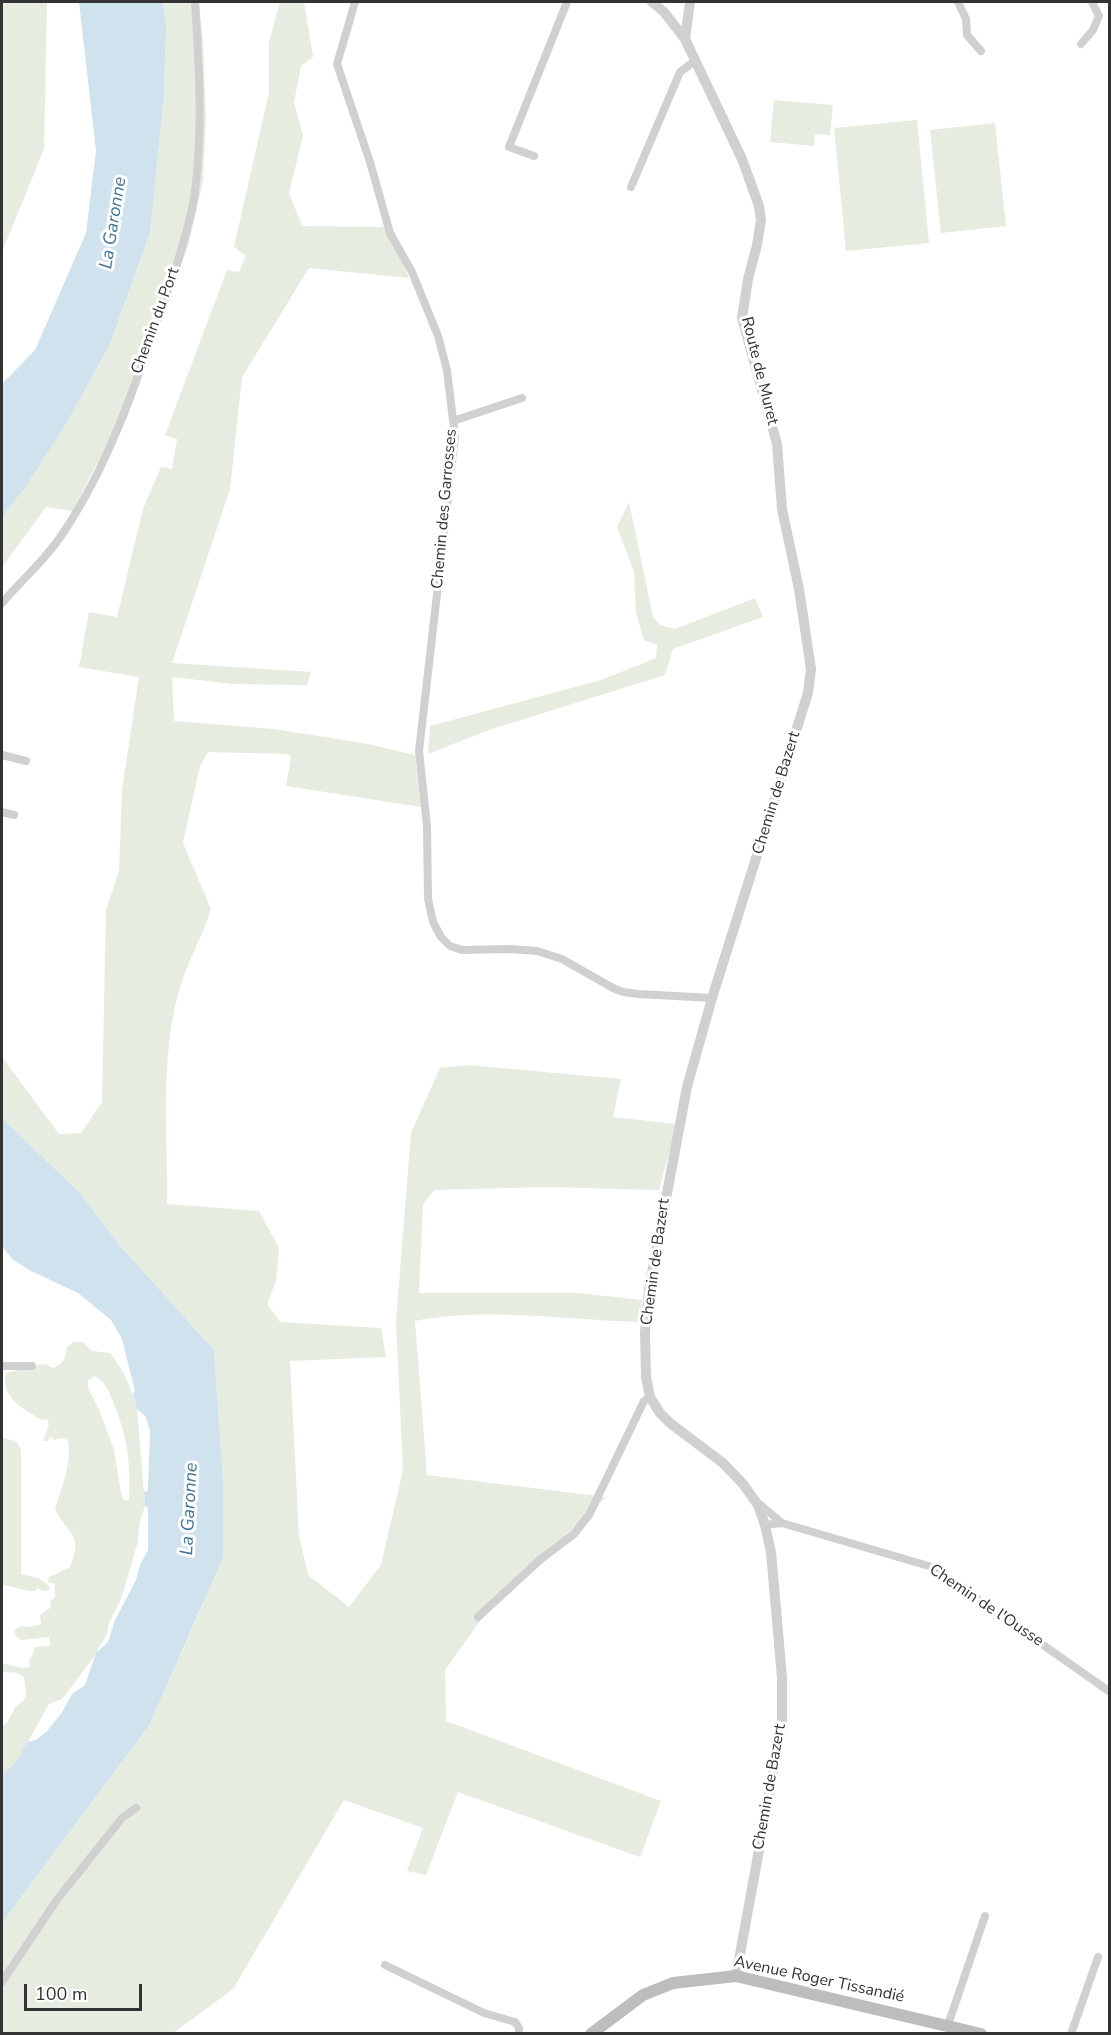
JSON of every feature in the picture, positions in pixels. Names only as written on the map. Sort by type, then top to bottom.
[{"type":"main road","name":"Avenue Roger Tissandié","points":[[591,2034],[644,1995],[673,1983],[736,1976],[981,2034]]},
{"type":"street","name":"Chemin du Port","points":[[2,603],[52,547],[80,505],[119,426],[186,236],[196,181],[199,118],[195,2]]},
{"type":"street","name":"Chemin des Garrosses","points":[[355,2],[337,64],[370,162],[390,233],[412,272],[438,336],[447,370],[455,437],[419,751],[427,826],[428,899],[433,922],[441,937],[450,946],[462,950],[537,951],[562,958],[613,988],[630,993],[712,998]]},
{"type":"street","points":[[534,156],[509,147],[567,2]]},
{"type":"street","name":"Route de Muret","points":[[652,2],[685,39],[742,159],[759,206],[760,228],[742,318],[777,444],[782,509],[799,589]]},
{"type":"street","points":[[685,39],[690,2]]},
{"type":"street","points":[[958,2],[966,19],[967,35],[981,51]]},
{"type":"street","points":[[1081,44],[1093,30],[1099,16],[1092,2]]},
{"type":"street","points":[[674,25],[688,19]]},
{"type":"street","points":[[631,187],[680,72],[696,60]]},
{"type":"street","points":[[453,421],[522,398]]},
{"type":"street","name":"Chemin de Bazert","points":[[736,1976],[782,1724],[782,1678],[776,1594],[765,1525],[754,1500],[743,1484],[723,1463],[670,1423],[660,1413],[650,1397],[646,1377],[645,1333],[649,1289],[687,1087],[712,998],[808,693],[811,669],[799,589]]},
{"type":"street","points":[[2,755],[26,760]]},
{"type":"street","points":[[2,812],[14,815]]},
{"type":"street","points":[[2,1366],[32,1366]]},
{"type":"street","points":[[478,1617],[542,1559],[574,1534],[589,1515],[644,1401],[650,1397]]},
{"type":"street","name":"Chemin de l'Ousse","points":[[754,1500],[782,1523],[932,1567],[1110,1692]]},
{"type":"street","name":"Chemin de l'Ousse","points":[[765,1525],[782,1523]]},
{"type":"street","points":[[2,1982],[56,1901],[122,1818],[136,1808]]},
{"type":"street","points":[[948,2025],[985,1916]]},
{"type":"street","points":[[1071,2034],[1098,1958]]},
{"type":"street","points":[[385,1965],[484,2013],[515,2022],[519,2028],[519,2034]]},
{"type":"shaded area","points":[[2,2],[47,2],[44,149],[2,252]]},
{"type":"shaded area","points":[[163,2],[199,2],[206,119],[203,181],[189,243],[127,418],[96,465],[73,511],[46,507],[2,567],[2,517],[69,419],[110,344],[150,233],[164,97],[166,26]]},
{"type":"shaded area","points":[[280,2],[304,2],[313,57],[301,66],[294,102],[303,136],[289,193],[302,226],[388,227],[409,278],[309,268],[242,377],[230,489],[172,663],[311,672],[307,685],[233,684],[172,677],[174,721],[274,729],[368,744],[415,755],[421,807],[286,786],[291,757],[288,754],[208,752],[200,766],[183,843],[211,909],[181,983],[172,1020],[166,1098],[167,1204],[259,1211],[279,1248],[276,1281],[267,1304],[280,1322],[381,1328],[386,1357],[290,1361],[299,1535],[308,1575],[349,1607],[381,1565],[403,1470],[396,1321],[411,1133],[440,1068],[468,1065],[621,1079],[613,1117],[677,1124],[659,1190],[546,1187],[434,1190],[423,1204],[419,1293],[578,1293],[642,1300],[640,1322],[498,1315],[442,1317],[415,1321],[427,1475],[606,1497],[483,1617],[445,1670],[446,1721],[661,1801],[640,1857],[458,1792],[426,1875],[407,1871],[423,1828],[344,1800],[233,1989],[173,2033],[2,2033],[2,1923],[150,1724],[203,1604],[223,1479],[214,1350],[123,1249],[78,1191],[2,1118],[2,1057],[59,1134],[81,1133],[102,1102],[106,910],[119,871],[122,790],[139,677],[79,667],[89,612],[117,617],[143,509],[161,467],[172,469],[177,439],[165,435],[227,270],[239,272],[246,256],[234,247],[269,92],[269,42]]},
{"type":"shaded area","points":[[774,100],[833,105],[830,135],[815,134],[814,146],[770,142]]},
{"type":"shaded area","points":[[917,120],[929,243],[846,251],[834,128]]},
{"type":"shaded area","points":[[995,123],[1006,226],[941,233],[930,130]]},
{"type":"shaded area","points":[[629,502],[653,617],[660,625],[675,629],[755,598],[763,617],[673,649],[665,675],[489,730],[428,754],[430,726],[601,680],[656,658],[657,645],[644,640],[636,613],[634,571],[617,527]]},
{"type":"shaded area","points":[[74,1342],[82,1342],[92,1351],[110,1353],[126,1380],[137,1409],[145,1506],[130,1569],[121,1599],[108,1625],[108,1632],[94,1657],[62,1699],[49,1704],[20,1756],[2,1777],[2,1725],[6,1724],[16,1706],[23,1702],[26,1695],[24,1677],[18,1673],[2,1672],[2,1664],[30,1667],[29,1660],[35,1647],[50,1646],[49,1637],[21,1640],[15,1635],[14,1630],[21,1626],[41,1624],[40,1615],[50,1608],[51,1600],[55,1597],[55,1584],[48,1582],[49,1577],[70,1567],[75,1547],[73,1535],[55,1509],[69,1458],[68,1440],[61,1438],[54,1440],[51,1437],[43,1441],[49,1424],[47,1419],[42,1420],[15,1402],[7,1389],[6,1373],[45,1364],[53,1368],[64,1360],[67,1347]],"holes":[[[95,1376],[102,1381],[114,1405],[126,1444],[129,1484],[129,1500],[126,1501],[121,1494],[114,1450],[88,1387],[88,1380]]]},
{"type":"shaded area","points":[[2,1438],[16,1441],[21,1450],[21,1574],[39,1579],[50,1587],[49,1590],[44,1591],[37,1588],[36,1591],[27,1591],[2,1585]]},
{"type":"water","name":"La Garonne","points":[[79,2],[163,2],[166,26],[164,97],[150,233],[110,344],[69,419],[26,486],[2,517],[2,384],[35,350],[86,233],[96,151]]},
{"type":"water","name":"La Garonne","points":[[2,1118],[78,1191],[123,1249],[214,1350],[223,1479],[223,1557],[150,1724],[2,1923],[2,1777],[20,1756],[27,1742],[36,1740],[46,1732],[61,1714],[72,1694],[85,1685],[96,1653],[108,1642],[115,1620],[136,1580],[140,1565],[148,1550],[148,1508],[145,1506],[144,1491],[147,1492],[148,1488],[150,1431],[146,1417],[137,1409],[133,1394],[135,1391],[122,1339],[111,1320],[78,1293],[29,1270],[12,1259],[2,1246]]}]
